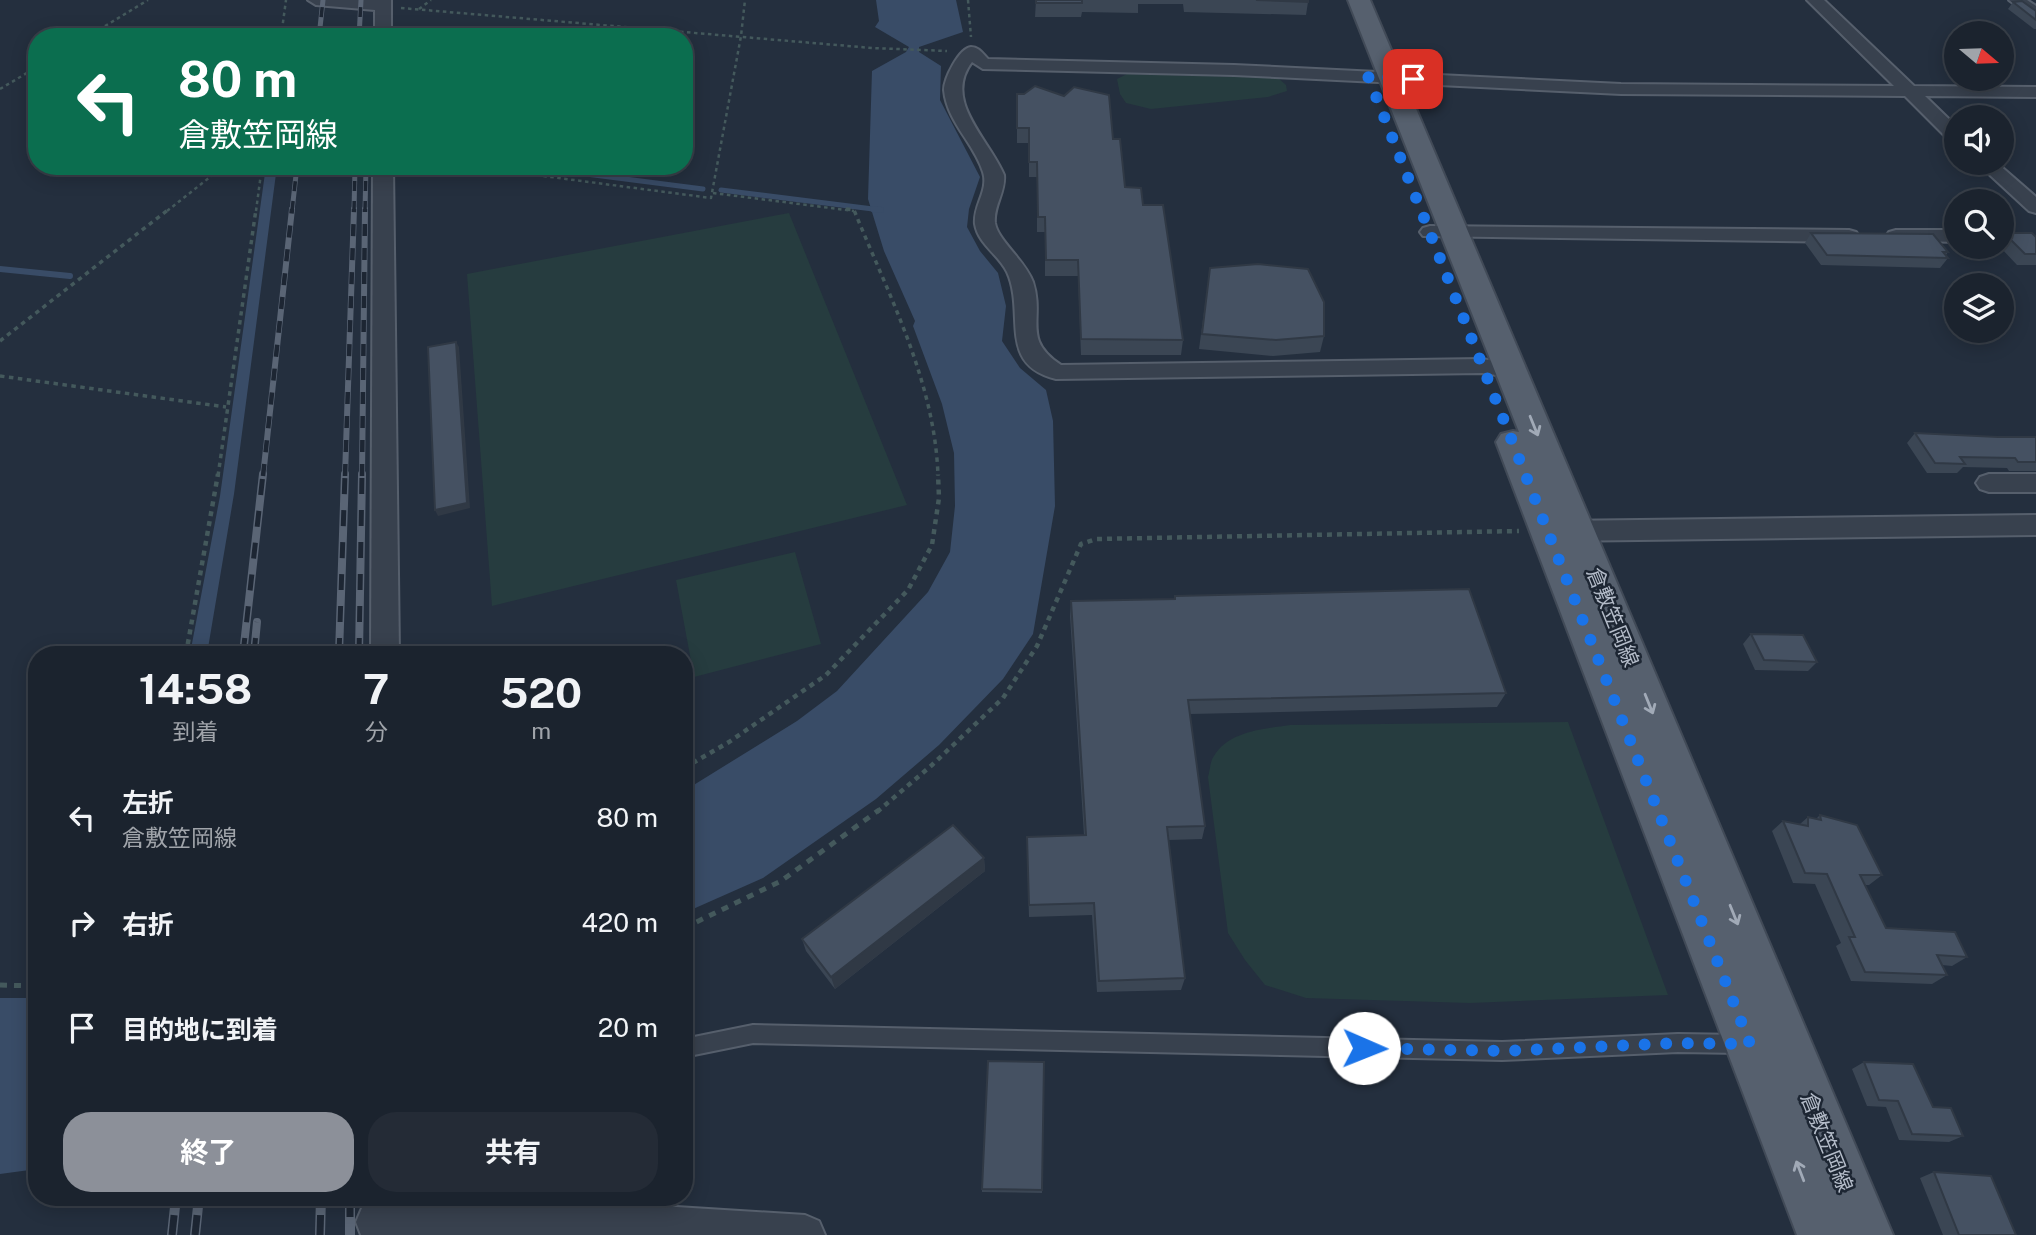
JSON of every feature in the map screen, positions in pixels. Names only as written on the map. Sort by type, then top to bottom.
[{"type":"main road","name":"倉敷笠岡線","points":[[1341,0],[1379,77],[1563,531],[1865,1235]]},
{"type":"main road","name":"倉敷笠岡線","points":[[1359,0],[1379,77]]},
{"type":"main road","name":"倉敷笠岡線","points":[[1563,531],[1750,1044],[1825,1235]]},
{"type":"street","points":[[316,0],[383,3],[383,28]]},
{"type":"street","points":[[1815,0],[1944,124]]},
{"type":"street","points":[[2017,0],[2036,13]]},
{"type":"street","points":[[1497,368],[1056,372],[1032,354],[1024,333],[1027,303],[1023,286],[1016,267],[991,238],[985,222],[996,188],[994,174],[985,152],[962,116],[953,89],[956,72],[972,52],[984,64],[1379,77],[1621,89],[2036,92]]},
{"type":"street","points":[[383,175],[385,646]]},
{"type":"street","points":[[2000,175],[2036,207]]},
{"type":"street","points":[[1442,232],[1944,236]]},
{"type":"street","points":[[1989,483],[2036,483]]},
{"type":"street","points":[[1563,531],[2036,525]]},
{"type":"street","points":[[376,1218],[613,1223],[805,1235]]},
{"type":"lane","points":[[693,1046],[753,1034],[1502,1051],[1678,1043],[1750,1044]]},
{"type":"path","points":[[102,28],[148,0]]},
{"type":"path","points":[[282,28],[286,0]]},
{"type":"path","points":[[419,9],[431,0]]},
{"type":"path","points":[[536,175],[711,198],[741,36],[744,0]]},
{"type":"path","points":[[968,0],[972,52]]},
{"type":"path","points":[[383,3],[419,9],[646,28]]},
{"type":"path","points":[[693,32],[921,50]]},
{"type":"path","points":[[0,89],[28,72]]},
{"type":"path","points":[[0,341],[212,175]]},
{"type":"path","points":[[187,646],[213,508],[261,175]]},
{"type":"path","points":[[693,763],[729,742],[826,675],[908,590],[932,545],[939,498],[937,441],[926,388],[853,210],[713,193]]},
{"type":"path","points":[[0,376],[226,407]]},
{"type":"path","points":[[693,924],[781,881],[856,829],[932,765],[1003,698],[1037,646],[1081,544],[1096,539],[1563,531]]},
{"type":"path","points":[[0,985],[28,986]]},
{"type":"green space","points":[[1127,74],[1278,78],[1286,85],[1287,91],[1268,97],[1151,109],[1126,103],[1120,94],[1117,79]]},
{"type":"green space","points":[[789,213],[907,505],[492,606],[467,274]]},
{"type":"green space","points":[[795,552],[821,644],[694,677],[693,646],[688,646],[676,580]]},
{"type":"green space","points":[[1568,722],[1668,995],[1470,1003],[1306,998],[1265,985],[1228,933],[1208,777],[1213,758],[1229,741],[1248,733],[1290,725]]},
{"type":"water","points":[[876,0],[956,0],[963,32],[919,47],[919,52],[941,66],[940,100],[980,177],[969,209],[967,227],[980,251],[998,273],[1006,306],[1002,341],[1020,368],[1046,390],[1053,421],[1055,506],[1033,634],[1003,679],[939,745],[876,799],[763,878],[693,909],[693,785],[797,721],[837,691],[928,592],[950,552],[955,506],[954,453],[942,404],[913,326],[915,321],[884,251],[868,199],[872,71],[906,52],[909,47],[875,27],[879,21]]},
{"type":"water","points":[[265,175],[276,175],[234,494],[208,646],[192,646],[220,496]]},
{"type":"water","points":[[0,998],[28,998],[28,1170],[0,1174]]},
{"type":"building","points":[[1036,0],[1082,0],[1082,3],[1036,3]]},
{"type":"building","points":[[1256,0],[1308,0],[1308,2]]},
{"type":"building","points":[[2022,1],[2036,11],[2036,20],[2013,2]]},
{"type":"building","points":[[1035,86],[1064,96],[1074,87],[1109,95],[1113,139],[1120,139],[1125,187],[1141,188],[1143,205],[1163,205],[1183,340],[1081,339],[1078,260],[1046,260],[1045,217],[1038,217],[1037,162],[1029,162],[1029,128],[1017,128],[1017,94],[1024,94]]},
{"type":"building","points":[[1811,233],[1933,234],[1944,247],[1944,258],[1827,255]]},
{"type":"building","points":[[2014,233],[2032,233],[2036,237],[2036,254],[2025,254],[2014,243]]},
{"type":"building","points":[[1258,264],[1308,269],[1324,302],[1324,336],[1276,340],[1202,334],[1210,268]]},
{"type":"building","points":[[456,342],[467,503],[435,510],[428,347]]},
{"type":"building","points":[[1915,433],[2036,437],[2036,462],[2018,462],[2015,458],[1960,457],[1965,464],[1935,463]]},
{"type":"building","points":[[1469,589],[1506,693],[1188,700],[1205,826],[1167,827],[1185,978],[1099,981],[1094,903],[1029,905],[1027,837],[1086,835],[1071,601]]},
{"type":"building","points":[[1751,634],[1803,635],[1817,662],[1764,660]]},
{"type":"building","points":[[1820,815],[1857,825],[1882,875],[1860,875],[1886,928],[1955,932],[1967,957],[1937,955],[1947,975],[1865,972],[1849,937],[1855,937],[1827,874],[1805,873],[1783,821],[1808,826],[1808,817],[1821,820]]},
{"type":"building","points":[[953,825],[984,858],[831,977],[802,939]]},
{"type":"building","points":[[988,1061],[1044,1062],[1042,1190],[982,1189]]},
{"type":"building","points":[[1864,1062],[1913,1064],[1933,1107],[1951,1108],[1963,1136],[1912,1134],[1898,1101],[1879,1100]]},
{"type":"building","points":[[1934,1172],[1991,1176],[2016,1235],[1959,1235]]},
{"type":"waterway","points":[[594,175],[703,189]]},
{"type":"waterway","points":[[721,190],[881,210]]},
{"type":"waterway","points":[[0,269],[70,276]]},
{"type":"waterway","points":[[395,1206],[395,1212]]},
{"type":"railway","points":[[320,28],[323,0]]},
{"type":"railway","points":[[359,28],[361,0]]},
{"type":"railway","points":[[292,211],[296,175]]},
{"type":"railway","points":[[354,211],[355,175]]},
{"type":"railway","points":[[365,211],[366,175]]},
{"type":"railway","points":[[263,476],[292,209]]},
{"type":"railway","points":[[345,476],[354,209]]},
{"type":"railway","points":[[362,476],[365,209]]},
{"type":"railway","points":[[244,646],[263,474]]},
{"type":"railway","points":[[339,646],[345,474]]},
{"type":"railway","points":[[359,646],[362,474]]},
{"type":"railway","points":[[255,646],[257,622]]},
{"type":"railway","points":[[172,1235],[175,1206]]},
{"type":"railway","points":[[195,1235],[198,1206]]},
{"type":"railway","points":[[320,1235],[321,1206]]},
{"type":"railway","points":[[350,1206],[350,1235]]},
{"type":"route","points":[[1364,1048],[1502,1051],[1678,1043],[1750,1044],[1368,76],[1413,79]]}]
